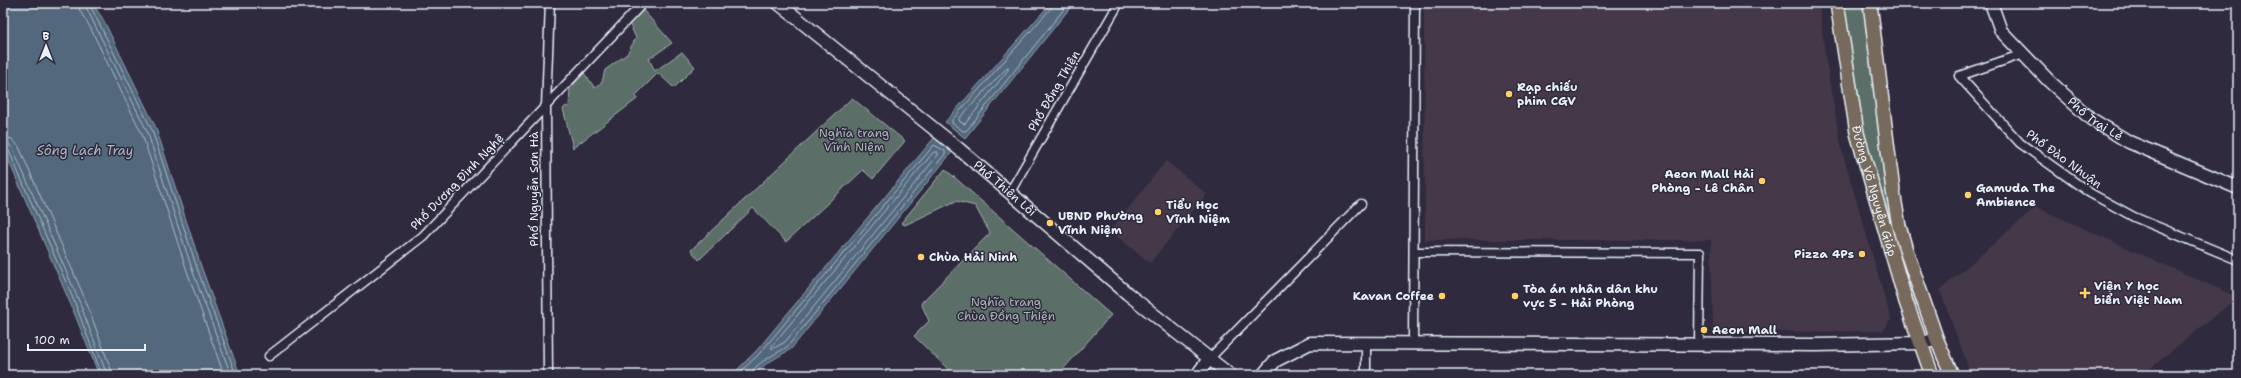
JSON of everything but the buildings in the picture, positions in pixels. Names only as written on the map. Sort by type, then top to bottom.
[{"type":"main road","name":"Đường Võ Nguyên Giáp","points":[[1836,3],[1857,133],[1919,343],[1932,375]]},
{"type":"main road","name":"Đường Võ Nguyên Giáp","points":[[1870,3],[1893,191],[1898,219],[1906,250],[1937,340],[1952,375]]},
{"type":"street","name":"Phố Nguyễn Sơn Hà","points":[[548,375],[546,106],[550,3]]},
{"type":"street","name":"Phố Dương Đình Nghệ","points":[[269,356],[423,236],[642,3]]},
{"type":"street","name":"Phố Thiên Lôi","points":[[778,3],[960,149],[1128,294],[1230,375]]},
{"type":"street","name":"Phố Đồng Thiện","points":[[1010,192],[1119,3]]},
{"type":"street","points":[[1414,344],[1415,3]]},
{"type":"street","name":"Phố Trại Lẻ","points":[[1991,3],[2000,31],[2049,82],[2091,119],[2129,142],[2238,188]]},
{"type":"street","name":"Phố Đào Nhuận","points":[[2023,54],[1959,76],[2020,143],[2090,194],[2134,217],[2238,260]]},
{"type":"street","points":[[1196,375],[1209,359],[1362,204]]},
{"type":"street","points":[[1415,252],[1700,253],[1699,344]]},
{"type":"street","points":[[1263,375],[1275,361],[1310,343],[1919,343],[1937,340]]},
{"type":"street","points":[[1366,344],[1366,375]]},
{"type":"shaded area","points":[[1424,3],[1819,3],[1825,55],[1841,147],[1891,319],[1883,331],[1713,332],[1711,240],[1425,240]]},
{"type":"shaded area","name":"Tiểu Học Vĩnh Niệm","points":[[1166,161],[1207,194],[1150,263],[1110,231]]},
{"type":"shaded area","name":"Viện Y học biển Việt Nam","points":[[2036,207],[2238,297],[2142,375],[1971,375],[1940,290]]},
{"type":"green space","points":[[1843,3],[1863,3],[1877,111],[1901,250],[1917,306],[1914,306],[1863,141]]},
{"type":"green space","points":[[643,10],[672,43],[649,59],[655,71],[682,52],[695,67],[674,88],[658,73],[636,95],[637,99],[573,148],[563,109],[566,106],[569,108],[570,88],[584,73],[595,88],[602,82],[605,70],[627,54],[636,38],[629,23]]},
{"type":"green space","name":"Nghĩa trang Vĩnh Niệm","points":[[852,98],[905,141],[873,179],[863,170],[786,242],[753,208],[699,260],[691,250]]},
{"type":"green space","name":"Nghĩa trang Chùa Đồng Thiện","points":[[945,169],[1111,315],[1058,375],[954,375],[914,336],[929,321],[921,303],[990,233],[975,206],[956,201],[905,225],[901,223]]},
{"type":"water","name":"Sông Lạch Tray","points":[[3,3],[92,3],[103,19],[156,128],[202,269],[240,375],[99,375],[71,305],[3,148]]},
{"type":"water","points":[[1051,3],[1074,3],[965,138],[945,122]]},
{"type":"water","points":[[934,138],[952,152],[791,349],[766,364],[754,375],[732,375],[757,350]]},
{"type":"place","name":"Rạp chiếu phim CGV","points":[[1509,94]]},
{"type":"place","name":"Aeon Mall Hải Phòng - Lê Chân","points":[[1762,181]]},
{"type":"place","name":"Gamuda The Ambience","points":[[1968,195]]},
{"type":"place","name":"Tiểu Học Vĩnh Niệm","points":[[1158,212]]},
{"type":"place","name":"UBND Phường Vĩnh Niệm","points":[[1050,223]]},
{"type":"place","name":"Pizza 4Ps","points":[[1862,254]]},
{"type":"place","name":"Chùa Hải Ninh","points":[[921,257]]},
{"type":"place","name":"Viện Y học biển Việt Nam","points":[[2085,293]]},
{"type":"place","name":"Kavan Coffee","points":[[1442,296]]},
{"type":"place","name":"Tòa án nhân dân khu vực 5 - Hải Phòng","points":[[1515,296]]},
{"type":"place","name":"Aeon Mall","points":[[1704,330]]}]
